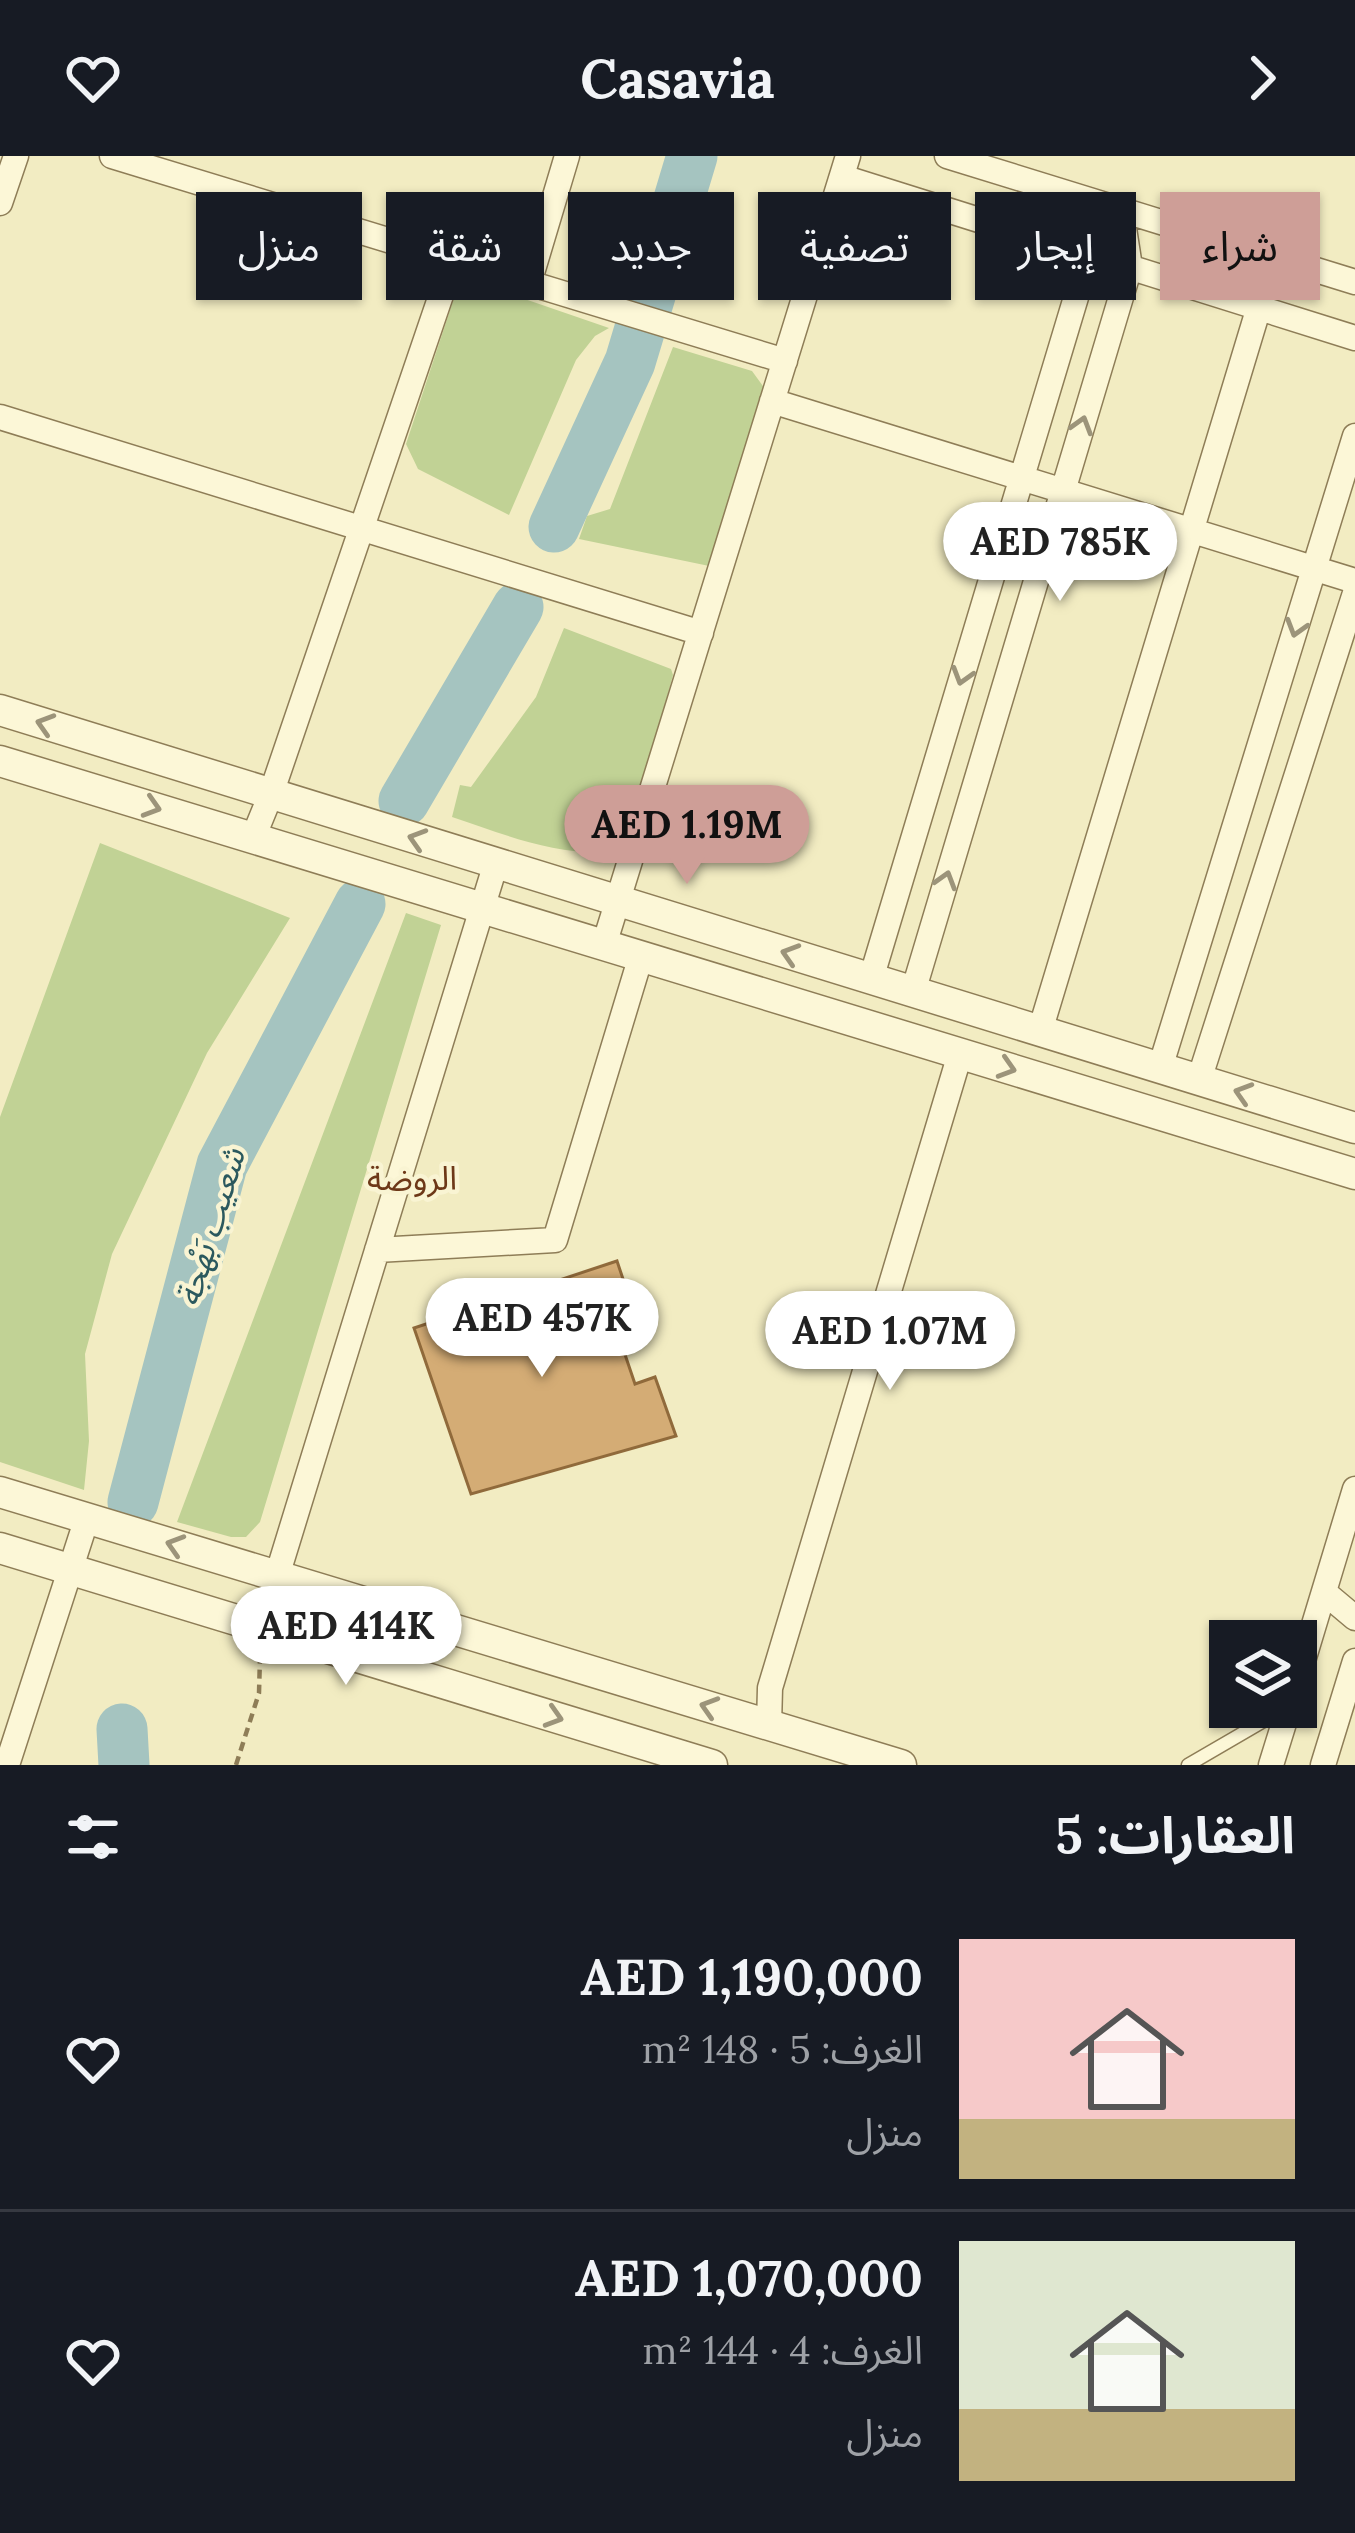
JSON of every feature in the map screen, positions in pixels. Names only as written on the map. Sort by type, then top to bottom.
[{"type":"street","points":[[0,203],[16,156]]},
{"type":"street","points":[[112,156],[386,240]]},
{"type":"street","points":[[544,236],[567,156]]},
{"type":"street","points":[[947,156],[1065,192]]},
{"type":"street","points":[[604,945],[845,167],[975,213]]},
{"type":"street","points":[[1136,214],[1355,282]]},
{"type":"street","points":[[1136,269],[1355,338]]},
{"type":"street","points":[[544,288],[785,361]]},
{"type":"street","points":[[253,838],[439,300]]},
{"type":"street","points":[[871,979],[1075,300]]},
{"type":"street","points":[[913,992],[1120,300]]},
{"type":"street","points":[[1040,1030],[1258,307]]},
{"type":"street","points":[[772,401],[1355,580]]},
{"type":"street","points":[[0,417],[701,632]]},
{"type":"street","points":[[1160,1068],[1355,436]]},
{"type":"street","points":[[1199,1080],[1355,592]]},
{"type":"street","points":[[0,710],[1355,1128]]},
{"type":"street","points":[[0,761],[1355,1174]]},
{"type":"street","points":[[277,1576],[496,863]]},
{"type":"street","points":[[377,1250],[555,1240],[641,956]]},
{"type":"street","points":[[769,1725],[770,1688],[960,1054]]},
{"type":"street","points":[[1315,1620],[1355,1489]]},
{"type":"street","points":[[0,1492],[901,1765]]},
{"type":"street","points":[[7,1765],[87,1518]]},
{"type":"street","points":[[0,1549],[712,1765]]},
{"type":"street","points":[[1324,1592],[1355,1589]]},
{"type":"street","points":[[1324,1592],[1355,1618]]},
{"type":"street","points":[[1323,1765],[1355,1660]]},
{"type":"street","points":[[1271,1765],[1282,1728]]},
{"type":"lane","points":[[1188,1765],[1252,1728]]},
{"type":"path","points":[[236,1765],[259,1693],[261,1628]]},
{"type":"green space","points":[[453,300],[528,300],[609,328],[595,336],[576,360],[509,515],[418,469],[406,444]]},
{"type":"green space","points":[[673,347],[752,371],[765,389],[714,567],[579,539],[587,516],[610,509]]},
{"type":"green space","points":[[564,628],[671,669],[673,675],[660,723],[667,730],[611,852],[549,847],[452,817],[460,785],[471,787],[536,697]]},
{"type":"green space","points":[[100,843],[290,918],[207,1053],[112,1254],[85,1354],[89,1441],[84,1490],[0,1462],[0,1117]]},
{"type":"green space","points":[[406,913],[441,925],[260,1522],[246,1537],[231,1537],[177,1522]]},
{"type":"building","points":[[617,1261],[637,1321],[616,1328],[635,1384],[655,1377],[676,1436],[471,1494],[414,1328]]},
{"type":"waterway","name":"شعيب بَهْجة","points":[[554,527],[630,362],[692,156]]},
{"type":"waterway","name":"شعيب بَهْجة","points":[[404,801],[518,607]]},
{"type":"waterway","name":"شعيب بَهْجة","points":[[133,1502],[222,1165],[360,904]]},
{"type":"waterway","name":"شعيب بَهْجة","points":[[122,1729],[124,1765]]},
{"type":"district","name":"الروضة","points":[[412,1178]]}]
